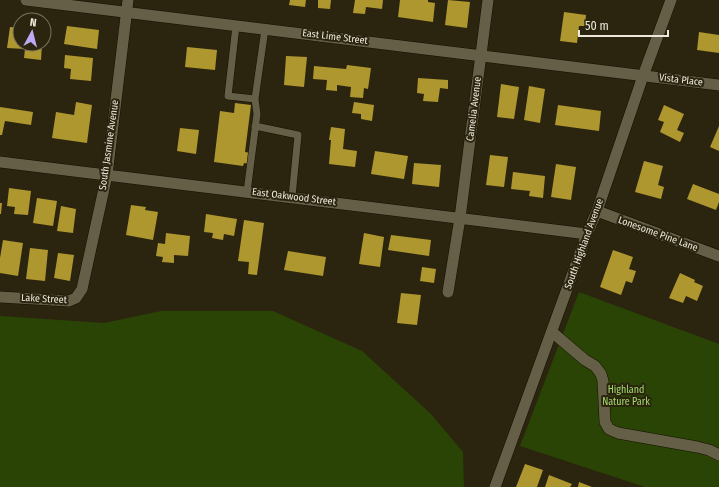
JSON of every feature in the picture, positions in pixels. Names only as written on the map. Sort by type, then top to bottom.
[{"type":"street","name":"East Lime Street","points":[[26,0],[643,76]]},
{"type":"street","name":"South Jasmine Avenue","points":[[82,289],[107,175],[128,0]]},
{"type":"street","name":"Camelia Avenue","points":[[448,292],[460,218],[488,0]]},
{"type":"street","name":"South Highland Avenue","points":[[495,487],[587,234],[597,211],[643,76],[671,0]]},
{"type":"street","name":"Vista Place","points":[[643,76],[719,85]]},
{"type":"street","name":"East Oakwood Street","points":[[0,162],[587,234]]},
{"type":"street","name":"Lonesome Pine Lane","points":[[597,211],[719,256]]},
{"type":"street","name":"Lake Street","points":[[0,297],[70,301],[76,298],[82,289]]},
{"type":"street","points":[[552,332],[585,360],[595,366],[601,374],[603,381],[605,422],[609,429],[618,433],[697,447],[709,450],[719,455]]},
{"type":"lane","points":[[236,26],[228,96],[255,99]]},
{"type":"lane","points":[[247,192],[257,114],[255,99],[265,29]]},
{"type":"lane","points":[[255,126],[298,135],[292,197]]},
{"type":"green space","name":"Highland Nature Park","points":[[579,292],[719,344],[719,487],[645,487],[520,446]]},
{"type":"green space","points":[[161,311],[273,311],[362,351],[430,413],[463,452],[464,487],[0,487],[0,316],[104,323]]},
{"type":"building","points":[[290,0],[306,0],[305,7],[289,5]]},
{"type":"building","points":[[318,0],[331,0],[330,9],[318,8]]},
{"type":"building","points":[[355,0],[383,0],[382,9],[366,7],[365,14],[353,13]]},
{"type":"building","points":[[400,0],[428,0],[428,2],[435,3],[433,22],[398,17]]},
{"type":"building","points":[[448,0],[470,2],[467,28],[445,25]]},
{"type":"building","points":[[564,12],[586,15],[585,26],[579,26],[577,43],[560,41]]},
{"type":"building","points":[[67,26],[99,30],[97,49],[64,44]]},
{"type":"building","points":[[10,27],[12,27],[12,48],[7,48]]},
{"type":"building","points":[[699,32],[719,35],[719,53],[697,50]]},
{"type":"building","points":[[187,47],[217,50],[215,70],[185,67]]},
{"type":"building","points":[[25,52],[42,52],[41,60],[24,58]]},
{"type":"building","points":[[65,55],[93,58],[91,81],[70,79],[71,69],[64,68]]},
{"type":"building","points":[[286,56],[307,57],[304,87],[284,85]]},
{"type":"building","points":[[347,65],[371,68],[368,89],[364,88],[363,98],[350,97],[351,87],[337,85],[337,91],[326,90],[327,80],[313,79],[314,66],[346,69]]},
{"type":"building","points":[[418,78],[448,80],[448,89],[440,88],[438,102],[423,101],[424,94],[417,93]]},
{"type":"building","points":[[501,84],[519,87],[514,119],[497,117]]},
{"type":"building","points":[[529,86],[545,89],[540,123],[524,120]]},
{"type":"building","points":[[76,102],[92,105],[87,143],[52,138],[56,112],[74,115]]},
{"type":"building","points":[[354,102],[374,105],[372,121],[361,119],[361,114],[352,113]]},
{"type":"building","points":[[235,103],[251,105],[245,152],[250,153],[249,164],[244,163],[243,166],[214,162],[220,111],[234,113]]},
{"type":"building","points":[[558,105],[601,111],[599,131],[555,125]]},
{"type":"building","points":[[664,105],[684,114],[677,130],[684,133],[680,142],[660,132],[664,122],[658,120]]},
{"type":"building","points":[[0,107],[33,112],[31,125],[5,121],[2,135],[0,135]]},
{"type":"building","points":[[719,126],[719,151],[710,147]]},
{"type":"building","points":[[331,127],[345,129],[343,149],[357,151],[355,167],[329,164],[331,140],[329,140]]},
{"type":"building","points":[[180,128],[199,130],[196,154],[177,151]]},
{"type":"building","points":[[375,151],[408,156],[404,179],[371,174]]},
{"type":"building","points":[[490,155],[508,157],[504,187],[486,185]]},
{"type":"building","points":[[644,161],[663,166],[658,185],[664,187],[661,199],[635,192]]},
{"type":"building","points":[[414,163],[441,165],[439,187],[412,184]]},
{"type":"building","points":[[556,164],[576,167],[571,200],[551,197]]},
{"type":"building","points":[[513,172],[545,176],[543,198],[529,196],[530,191],[511,189]]},
{"type":"building","points":[[693,184],[719,194],[719,202],[716,210],[687,199]]},
{"type":"building","points":[[9,188],[31,191],[28,215],[14,214],[15,207],[7,206]]},
{"type":"building","points":[[37,198],[57,201],[53,226],[33,223]]},
{"type":"building","points":[[0,203],[2,203],[1,214],[0,214]]},
{"type":"building","points":[[131,205],[146,207],[145,210],[158,212],[153,240],[126,235]]},
{"type":"building","points":[[61,206],[76,209],[73,233],[57,231]]},
{"type":"building","points":[[206,214],[237,219],[234,236],[224,234],[223,240],[212,238],[213,233],[204,232]]},
{"type":"building","points":[[244,220],[264,223],[257,275],[248,274],[249,262],[238,261]]},
{"type":"building","points":[[166,233],[190,236],[188,256],[174,255],[174,263],[162,262],[163,257],[156,256],[158,243],[165,244]]},
{"type":"building","points":[[364,233],[384,237],[380,267],[359,264]]},
{"type":"building","points":[[391,235],[431,240],[429,256],[388,250]]},
{"type":"building","points":[[3,240],[23,243],[18,276],[0,273],[0,258]]},
{"type":"building","points":[[30,248],[48,250],[45,281],[26,279]]},
{"type":"building","points":[[613,250],[633,257],[629,269],[636,271],[632,283],[626,281],[621,295],[600,287]]},
{"type":"building","points":[[288,251],[326,257],[323,276],[284,270]]},
{"type":"building","points":[[58,253],[74,255],[70,281],[54,278]]},
{"type":"building","points":[[422,267],[436,269],[434,283],[420,281]]},
{"type":"building","points":[[680,273],[695,280],[694,282],[703,286],[697,301],[686,296],[683,303],[669,298]]},
{"type":"building","points":[[401,293],[421,295],[417,325],[397,323]]},
{"type":"building","points":[[525,464],[543,470],[537,487],[516,487]]},
{"type":"building","points":[[549,475],[572,484],[570,487],[545,487]]},
{"type":"building","points":[[579,482],[592,487],[578,487]]}]
